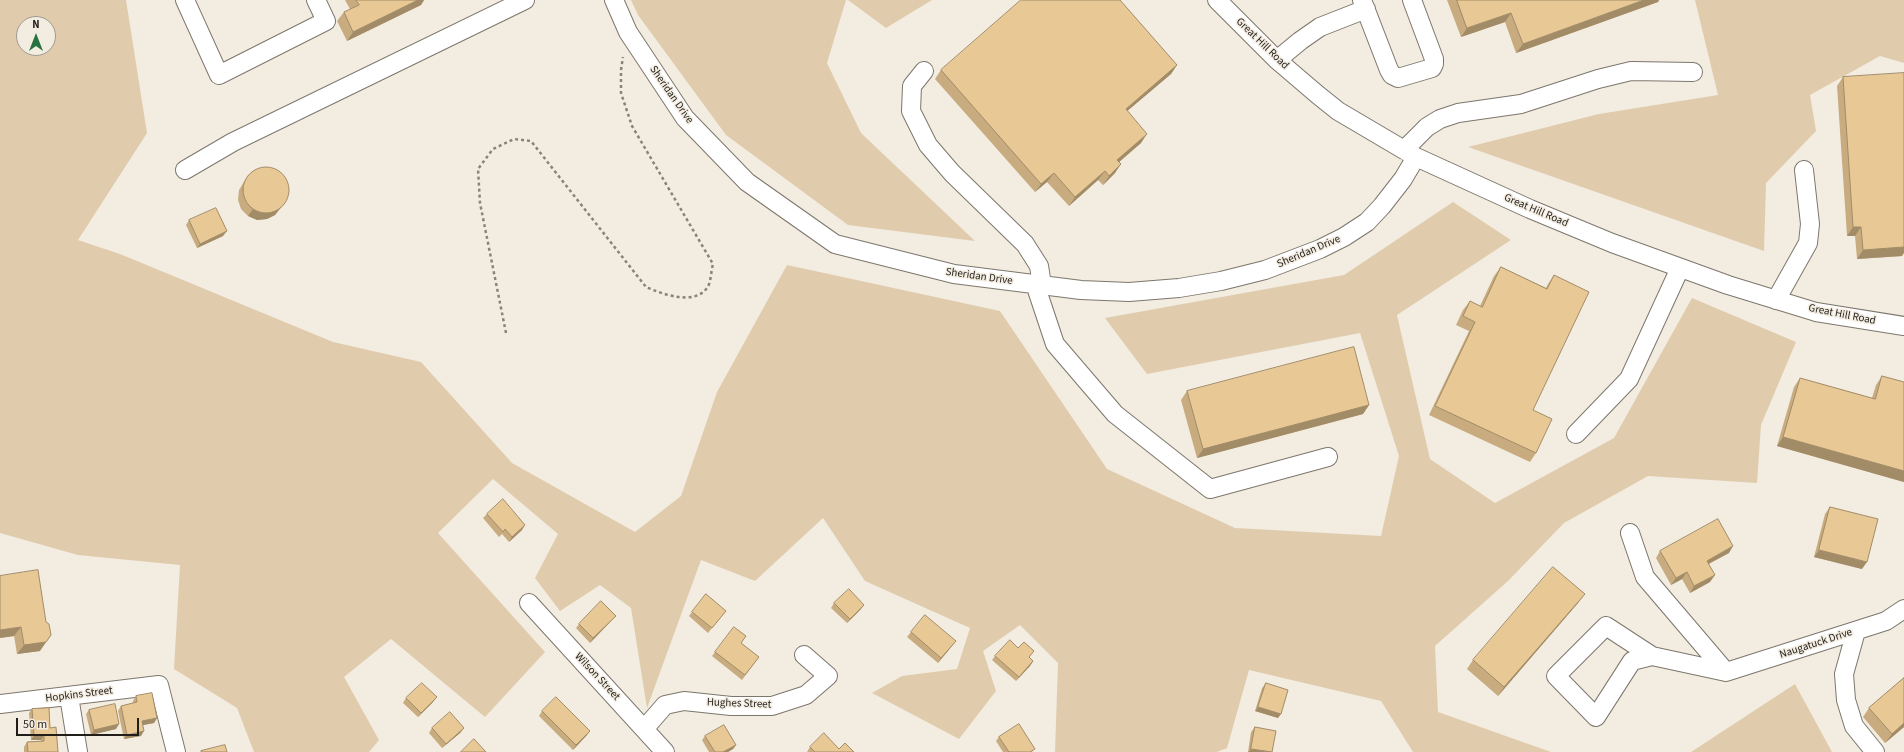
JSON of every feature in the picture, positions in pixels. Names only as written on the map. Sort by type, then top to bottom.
[{"type":"street","points":[[185,0],[219,76],[326,21],[316,0]]},
{"type":"street","points":[[185,170],[233,142],[525,0]]},
{"type":"street","name":"Sheridan Drive","points":[[614,0],[628,32],[685,118],[747,182],[835,244],[954,274],[1081,290],[1129,292],[1179,288],[1214,282],[1266,270],[1320,249],[1344,237],[1366,222],[1382,206],[1403,179],[1410,153],[1427,127],[1440,119],[1458,113],[1521,104],[1598,79],[1631,71],[1694,72]]},
{"type":"street","name":"Great Hill Road","points":[[1217,0],[1277,60],[1338,111],[1410,153],[1530,209],[1612,243],[1680,268],[1776,300],[1823,313],[1904,326]]},
{"type":"street","points":[[1277,60],[1300,41],[1320,28],[1364,5],[1392,76],[1398,78],[1432,68],[1434,59],[1412,0]]},
{"type":"street","points":[[924,71],[912,86],[911,111],[928,145],[952,173],[1025,244],[1039,266],[1039,284],[1055,344],[1115,414],[1210,489],[1328,457]]},
{"type":"street","points":[[1776,300],[1808,243],[1810,224],[1804,170]]},
{"type":"street","points":[[1576,434],[1629,379],[1680,268]]},
{"type":"street","points":[[1630,533],[1645,577],[1726,672]]},
{"type":"street","name":"Wilson Street","points":[[529,603],[645,728],[665,752]]},
{"type":"street","name":"Naugatuck Drive","points":[[1726,672],[1886,621],[1904,609]]},
{"type":"street","points":[[1652,656],[1632,661],[1596,717],[1556,676],[1606,626],[1652,656],[1726,672]]},
{"type":"street","points":[[1856,631],[1844,674],[1846,700],[1854,726],[1875,752]]},
{"type":"street","name":"Hughes Street","points":[[645,728],[665,705],[684,701],[731,706],[772,706],[806,695],[828,676],[804,655]]},
{"type":"street","name":"Hopkins Street","points":[[0,704],[159,685],[176,752]]},
{"type":"street","points":[[69,696],[78,752]]},
{"type":"path","points":[[506,333],[480,203],[478,169],[493,149],[514,139],[531,142],[646,287],[667,296],[696,297],[708,288],[713,264],[632,126],[621,93],[621,70],[628,32]]},
{"type":"shaded area","points":[[0,0],[126,0],[147,133],[78,240],[120,254],[333,342],[421,362],[512,463],[635,532],[681,496],[717,392],[787,265],[1000,311],[1107,469],[1235,528],[1381,536],[1399,456],[1360,333],[1147,374],[1105,318],[1344,275],[1453,202],[1511,240],[1397,315],[1430,459],[1495,503],[1614,438],[1692,298],[1796,342],[1761,425],[1757,483],[1648,476],[1564,523],[1508,581],[1435,646],[1438,712],[1551,752],[1413,752],[1381,701],[1249,670],[1227,748],[1217,752],[1055,752],[1058,663],[1020,625],[983,651],[996,691],[959,739],[872,693],[902,676],[957,669],[970,628],[865,581],[823,518],[755,581],[701,560],[647,708],[631,608],[600,585],[560,611],[535,578],[558,534],[493,479],[438,533],[545,652],[485,717],[391,639],[344,677],[379,740],[369,752],[254,752],[237,708],[174,669],[180,565],[78,555],[0,533]]},
{"type":"shaded area","points":[[631,0],[846,0],[827,63],[861,133],[975,241],[848,225],[726,135],[638,15]]},
{"type":"shaded area","points":[[848,0],[932,0],[886,28]]},
{"type":"shaded area","points":[[1695,0],[1904,0],[1904,63],[1880,56],[1810,95],[1816,131],[1766,183],[1764,251],[1468,147],[1599,114],[1718,95]]},
{"type":"shaded area","points":[[1795,684],[1832,752],[1691,752]]},
{"type":"building","points":[[356,0],[418,0],[353,32],[344,12],[359,5]]},
{"type":"building","points":[[1021,0],[1120,0],[1177,65],[1126,109],[1147,134],[1117,160],[1121,164],[1109,176],[1105,171],[1075,197],[1054,173],[1041,184],[941,70]]},
{"type":"building","points":[[1457,0],[1644,0],[1523,44],[1511,13],[1467,28]]},
{"type":"building","points":[[1904,73],[1904,247],[1863,250],[1861,227],[1853,227],[1843,77]]},
{"type":"building","points":[[266,167],[279,171],[285,177],[289,190],[285,203],[279,209],[266,213],[253,209],[247,203],[243,190],[247,177],[253,171]]},
{"type":"building","points":[[216,208],[227,231],[200,244],[189,220]]},
{"type":"building","points":[[1501,267],[1547,289],[1554,275],[1589,292],[1533,410],[1552,419],[1536,453],[1435,406],[1475,322],[1463,316],[1470,301],[1482,307]]},
{"type":"building","points":[[1354,347],[1369,405],[1203,449],[1187,391]]},
{"type":"building","points":[[1882,376],[1904,382],[1904,471],[1783,437],[1800,378],[1875,399]]},
{"type":"building","points":[[503,499],[525,525],[512,537],[505,529],[503,532],[487,514]]},
{"type":"building","points":[[1830,507],[1878,519],[1867,562],[1819,550]]},
{"type":"building","points":[[1718,519],[1733,546],[1707,561],[1715,575],[1694,586],[1687,572],[1676,578],[1660,551]]},
{"type":"building","points":[[1553,567],[1585,594],[1504,687],[1473,660]]},
{"type":"building","points":[[38,570],[46,622],[49,624],[51,635],[46,642],[24,645],[21,627],[0,630],[0,576]]},
{"type":"building","points":[[849,589],[864,605],[850,619],[834,603]]},
{"type":"building","points":[[706,594],[726,611],[712,628],[692,612]]},
{"type":"building","points":[[601,601],[616,616],[593,638],[579,624]]},
{"type":"building","points":[[925,615],[956,641],[941,658],[911,632]]},
{"type":"building","points":[[734,627],[746,636],[741,643],[759,657],[745,675],[715,652]]},
{"type":"building","points":[[1010,640],[1018,648],[1024,642],[1034,651],[1029,657],[1033,661],[1019,677],[995,656]]},
{"type":"building","points":[[1904,678],[1904,723],[1892,734],[1869,708]]},
{"type":"building","points":[[422,683],[437,697],[421,713],[406,698]]},
{"type":"building","points":[[1266,683],[1288,690],[1281,714],[1258,707]]},
{"type":"building","points":[[152,693],[157,718],[142,721],[144,731],[127,735],[121,706],[137,702],[136,696]]},
{"type":"building","points":[[556,697],[590,731],[576,745],[542,711]]},
{"type":"building","points":[[115,704],[119,724],[94,730],[89,710]]},
{"type":"building","points":[[49,708],[50,728],[56,727],[58,752],[28,752],[27,742],[44,741],[44,735],[34,736],[32,709]]},
{"type":"building","points":[[450,712],[464,728],[446,744],[432,728]]},
{"type":"building","points":[[1019,724],[1035,749],[1030,752],[1009,752],[999,737]]},
{"type":"building","points":[[724,725],[736,745],[723,752],[715,752],[705,736]]},
{"type":"building","points":[[1255,727],[1276,731],[1272,752],[1251,749]]},
{"type":"building","points":[[824,733],[839,749],[845,743],[854,752],[815,752],[810,747]]},
{"type":"building","points":[[474,739],[486,752],[461,752]]},
{"type":"building","points":[[225,745],[227,752],[201,752],[201,751]]}]
